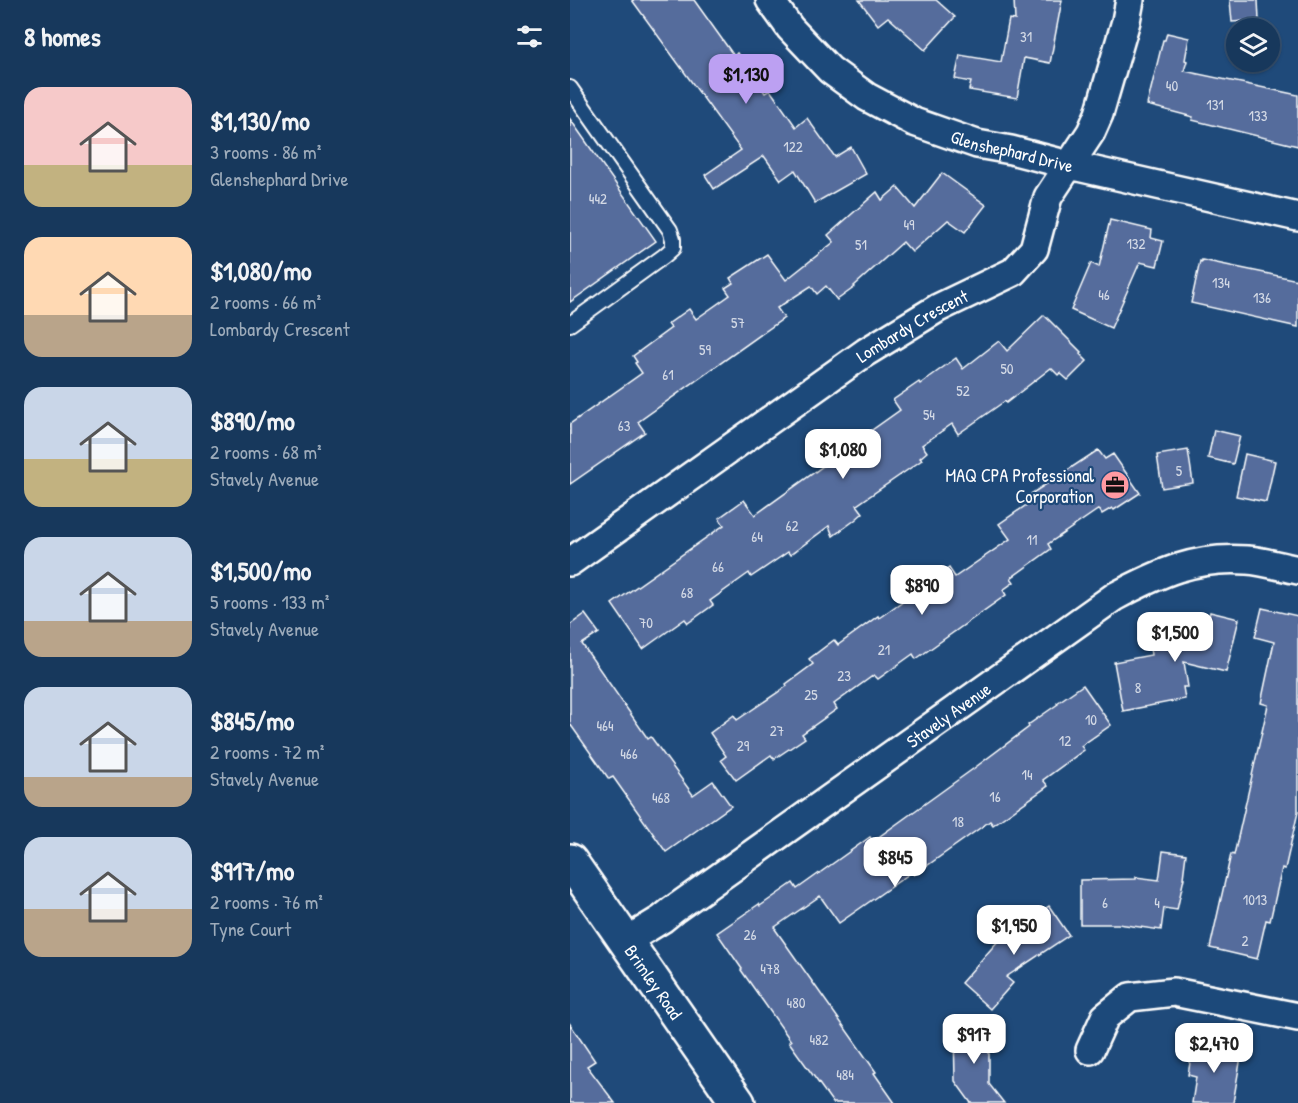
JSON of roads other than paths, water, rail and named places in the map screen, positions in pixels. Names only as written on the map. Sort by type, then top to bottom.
[{"type":"main road","name":"Brimley Road","points":[[570,861],[738,1103]]},
{"type":"street","name":"Glenshephard Drive","points":[[770,0],[790,28],[830,70],[867,97],[914,122],[977,144],[1298,217]]},
{"type":"street","name":"Lombardy Crescent","points":[[570,562],[866,352],[938,308],[1013,272],[1034,249],[1048,197],[1091,132],[1099,114],[1130,0]]},
{"type":"street","name":"Stavely Avenue","points":[[626,941],[662,919],[1114,597],[1177,567],[1213,560],[1249,560],[1298,570]]},
{"type":"street","points":[[1090,1050],[1105,1017],[1130,998],[1174,992],[1298,1017]]},
{"type":"lane","points":[[570,88],[670,230],[673,239],[673,248],[570,324]]},
{"type":"place","name":"MAQ CPA Professional Corporation","points":[[1115,485]]}]
